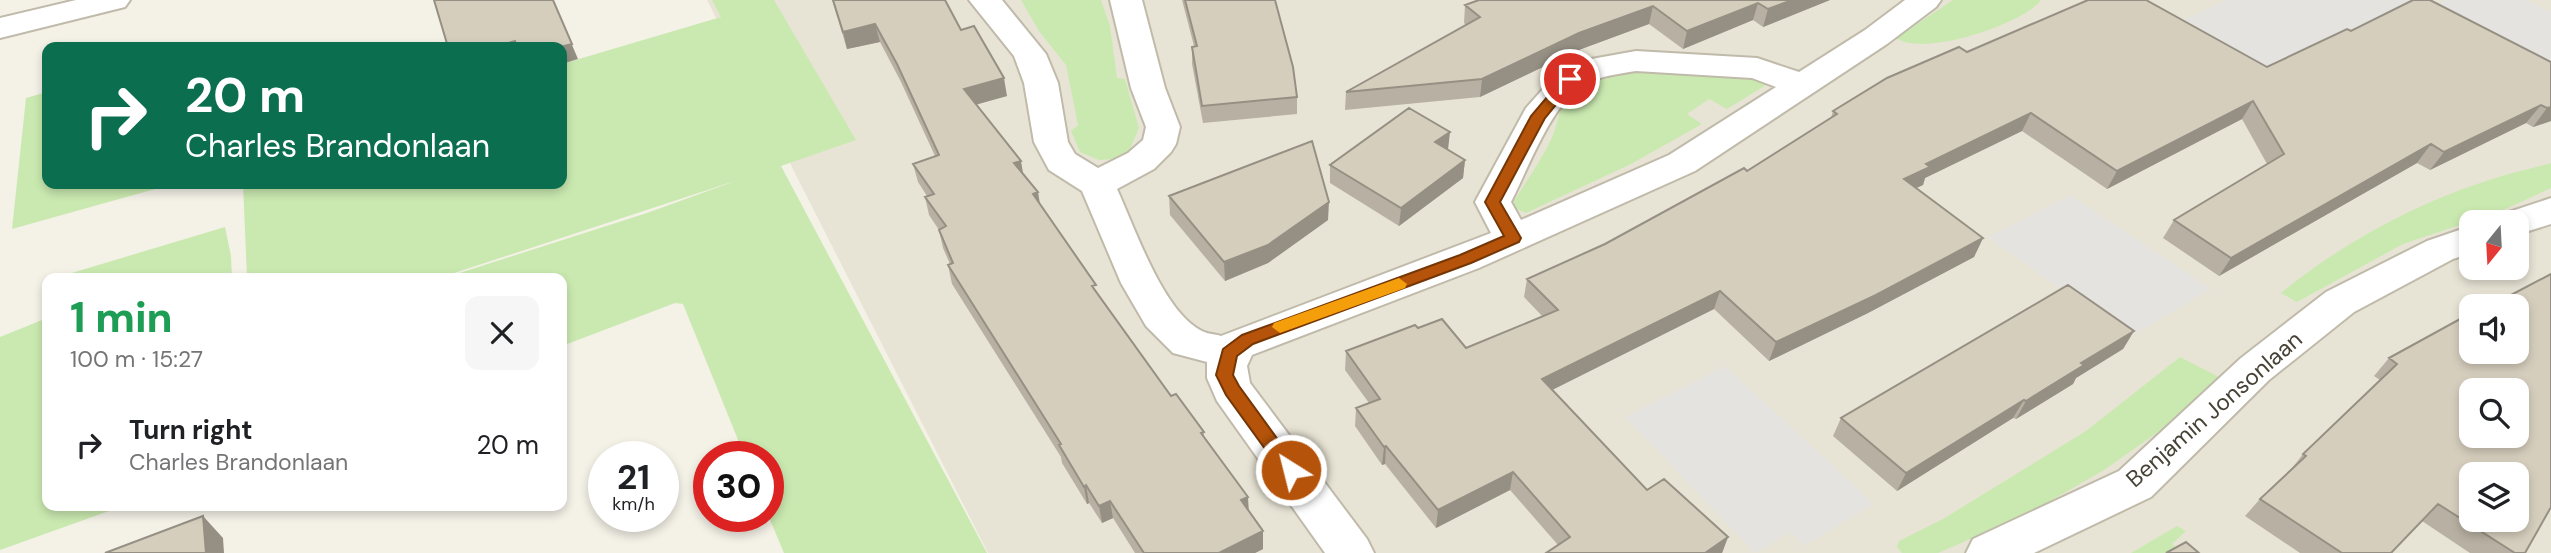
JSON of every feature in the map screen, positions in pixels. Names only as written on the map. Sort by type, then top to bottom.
[{"type":"street","points":[[0,29],[114,0]]},
{"type":"street","points":[[985,0],[1030,54],[1041,83],[1051,142],[1062,162],[1097,184],[1140,283],[1160,316],[1187,342],[1229,353]]},
{"type":"street","points":[[1097,184],[1141,161],[1160,144],[1163,127],[1148,88],[1126,0]]},
{"type":"street","points":[[1351,553],[1232,390],[1225,375],[1229,353],[1247,340],[1466,259],[1682,163],[1799,84],[1876,37],[1925,0]]},
{"type":"street","points":[[1513,238],[1493,202],[1538,116],[1570,79],[1598,66],[1636,61],[1757,68],[1799,84]]},
{"type":"street","points":[[2529,218],[2551,210]]},
{"type":"street","name":"Benjamin Jonsonlaan","points":[[1989,553],[2135,484],[2255,369],[2340,302],[2459,243]]},
{"type":"shaded area","points":[[707,0],[2551,0],[2551,553],[988,553]]},
{"type":"shaded area","points":[[2227,0],[2428,0],[2278,77],[2179,22]]},
{"type":"shaded area","points":[[2446,0],[2525,0],[2551,12],[2551,70],[2428,8]]},
{"type":"shaded area","points":[[2070,195],[2211,289],[2128,338],[1988,237]]},
{"type":"shaded area","points":[[1725,366],[1874,504],[1804,546],[1791,532],[1755,553],[1625,417]]},
{"type":"green space","points":[[712,0],[774,0],[856,140],[781,166],[987,553],[784,553],[775,532],[784,532],[784,441],[739,441],[683,304],[675,303],[567,344],[567,273],[460,273],[647,213],[738,180],[454,273],[247,273],[243,189],[567,189],[567,63],[721,17]]},
{"type":"green space","points":[[1021,0],[1101,0],[1110,26],[1117,78],[1125,79],[1139,128],[1130,149],[1116,159],[1099,160],[1080,152],[1071,131],[1078,125],[1066,65],[1039,31]]},
{"type":"green space","points":[[1953,0],[2041,0],[2014,19],[1971,36],[1927,44],[1909,43],[1896,38]]},
{"type":"green space","points":[[1656,71],[1742,77],[1756,79],[1766,85],[1727,109],[1709,99],[1687,114],[1702,124],[1631,164],[1526,213],[1514,208],[1514,201],[1545,152],[1563,104],[1571,93],[1581,85],[1605,76]]},
{"type":"green space","points":[[42,93],[42,189],[155,189],[12,229],[26,98]]},
{"type":"green space","points":[[2551,163],[2551,188],[2503,210],[2459,210],[2459,225],[2403,244],[2297,302],[2281,293],[2328,258],[2379,227],[2433,201],[2504,175]]},
{"type":"green space","points":[[225,227],[231,256],[232,273],[72,273]]},
{"type":"green space","points":[[42,320],[42,511],[109,511],[0,550],[0,337]]},
{"type":"green space","points":[[2180,357],[2219,377],[2158,432],[2104,470],[2026,515],[1938,553],[1902,553],[1897,547],[1899,541],[1943,519],[2086,431]]},
{"type":"green space","points":[[2177,526],[2186,531],[2172,544],[2185,553],[2131,553]]},
{"type":"building","points":[[434,0],[553,0],[572,44],[515,41],[447,42]]},
{"type":"building","points":[[833,0],[945,0],[961,30],[974,26],[1004,78],[964,89],[1021,161],[1014,163],[1038,192],[1033,194],[1096,285],[1092,286],[1171,396],[1176,394],[1204,432],[1201,433],[1248,497],[1241,500],[1263,531],[1219,553],[1144,553],[1110,501],[1099,506],[1086,485],[1084,487],[1059,445],[1061,444],[948,265],[953,263],[939,230],[946,226],[925,197],[934,194],[913,164],[939,155],[897,64],[875,24],[843,32]]},
{"type":"building","points":[[1185,0],[1275,0],[1293,67],[1297,97],[1202,106],[1192,47],[1197,46]]},
{"type":"building","points":[[1479,0],[1792,0],[1768,9],[1758,3],[1687,31],[1653,6],[1579,33],[1482,79],[1346,92],[1480,17],[1465,5]]},
{"type":"building","points":[[2088,0],[2146,0],[2267,67],[2347,29],[2351,31],[2413,0],[2430,0],[2551,62],[2551,107],[2541,105],[2444,152],[2431,144],[2231,258],[2174,220],[2284,154],[2253,101],[2117,171],[2031,113],[1926,164],[1930,167],[1904,179],[1983,238],[1876,295],[1776,342],[1720,291],[1542,379],[1647,490],[1664,479],[1728,537],[1705,553],[1546,553],[1570,537],[1513,472],[1438,510],[1386,446],[1384,447],[1356,408],[1380,399],[1346,351],[1415,325],[1418,328],[1442,319],[1466,348],[1558,310],[1527,279],[1605,244],[1744,168],[1747,171],[1837,114],[1833,111],[1887,78],[1959,47],[1967,52]]},
{"type":"building","points":[[1409,108],[1450,132],[1435,142],[1465,160],[1401,208],[1330,165]]},
{"type":"building","points":[[1312,141],[1329,202],[1268,245],[1224,262],[1169,196]]},
{"type":"building","points":[[2551,274],[2551,507],[2525,553],[2515,553],[2482,532],[2529,532],[2529,462],[2459,462],[2459,517],[2438,504],[2391,553],[2342,553],[2260,499],[2397,364],[2389,358],[2459,320],[2459,364],[2529,364],[2529,294],[2513,294]]},
{"type":"building","points":[[2068,285],[2134,331],[2081,363],[2084,365],[1906,473],[1841,418]]},
{"type":"building","points":[[203,516],[206,553],[105,553]]},
{"type":"building","points":[[2186,542],[2199,553],[2166,553]]},
{"type":"slow traffic","points":[[1280,327],[1399,284]]},
{"type":"route","points":[[1291,470],[1232,390],[1225,375],[1229,353],[1247,340],[1466,259],[1513,238],[1493,202],[1529,138],[1538,116],[1570,79]]}]
